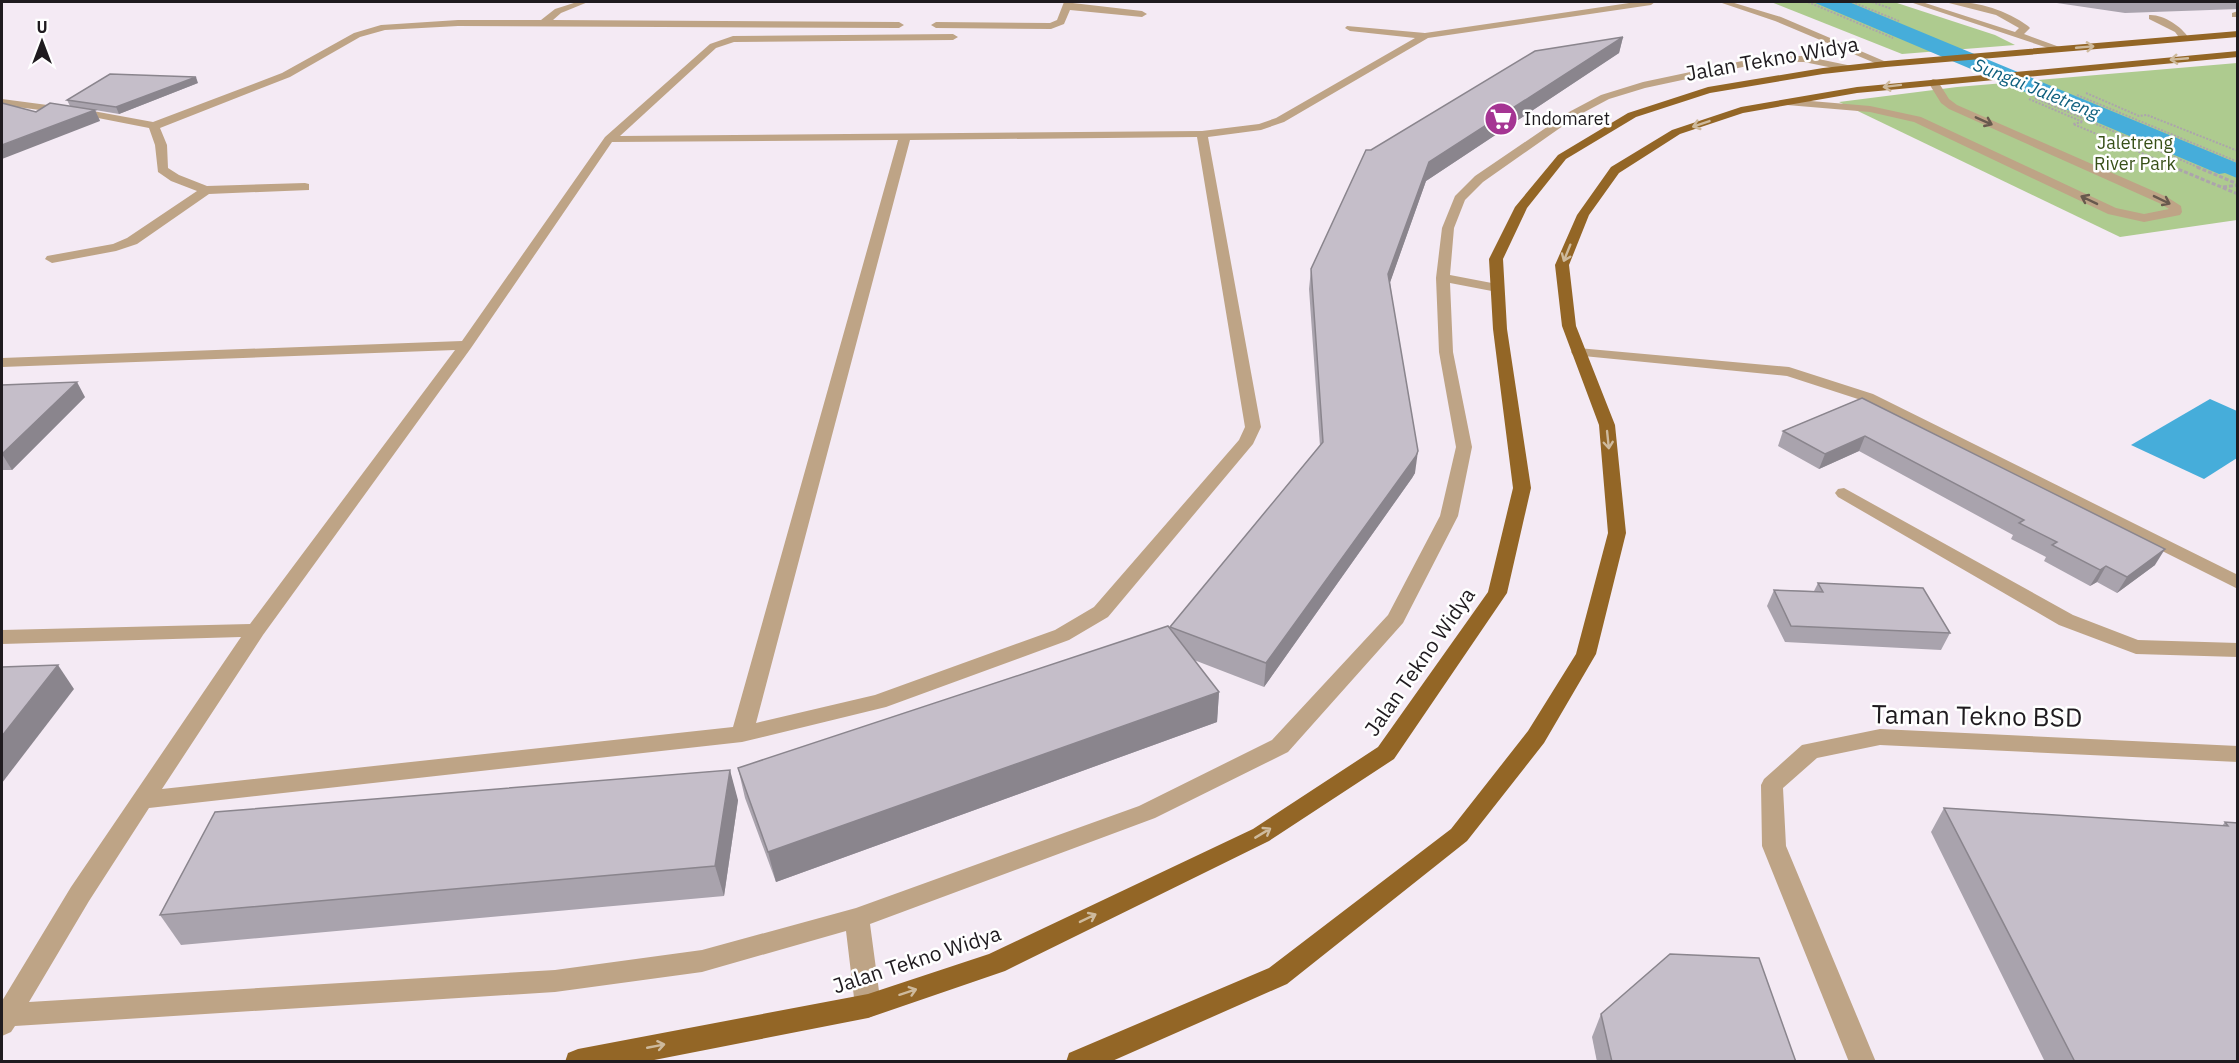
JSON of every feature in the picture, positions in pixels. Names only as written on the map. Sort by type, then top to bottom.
[{"type":"main road","name":"Jalan Tekno Widya","points":[[578,1062],[868,1005],[996,963],[1261,835],[1386,753],[1497,593],[1500,583],[1522,488],[1500,329],[1496,259],[1521,207],[1562,157],[1632,115],[1708,90],[1848,68],[2238,34]]},
{"type":"main road","points":[[1079,1062],[1278,976],[1460,835],[1536,737],[1586,654],[1617,533],[1607,425],[1569,326],[1562,265],[1583,215],[1615,170],[1676,132],[1741,110],[1857,90],[2238,54]]},
{"type":"street","points":[[544,22],[558,11],[584,2]]},
{"type":"street","points":[[1350,28],[1425,36],[1651,2]]},
{"type":"street","points":[[1723,2],[1778,19],[1886,64]]},
{"type":"street","points":[[1915,2],[1928,2]]},
{"type":"street","points":[[1915,2],[2060,49]]},
{"type":"street","points":[[1949,2],[2004,15],[2018,21],[2025,28],[2017,35]]},
{"type":"street","points":[[929,25],[1051,26],[1061,22],[1068,4],[1142,14]]},
{"type":"street","points":[[2152,17],[2179,30],[2184,38]]},
{"type":"street","points":[[2,102],[93,114],[154,126],[286,75],[357,35],[384,27],[544,22],[906,25]]},
{"type":"street","points":[[609,139],[1202,134],[1261,127],[1280,120],[1425,36]]},
{"type":"street","points":[[4,1018],[80,894],[256,630],[466,345],[609,139],[713,46],[721,42],[749,38],[953,37]]},
{"type":"street","points":[[4,1018],[555,981],[702,961],[857,918],[1148,812],[1280,746],[1396,618],[1449,516],[1464,447],[1446,352],[1443,278],[1448,228],[1459,199],[1488,172],[1573,114],[1605,96],[1643,85],[1766,59],[1804,59],[1848,68]]},
{"type":"street","points":[[1787,102],[1870,109],[1917,119],[2112,211],[2144,218],[2176,212],[2177,209],[2163,200],[1953,107],[1945,101],[1942,81]]},
{"type":"street","points":[[154,126],[161,145],[162,169],[175,178],[206,190],[305,187]]},
{"type":"street","points":[[144,800],[742,734],[879,702],[1062,635],[1082,624],[1101,612],[1247,441],[1253,427],[1202,134]]},
{"type":"street","points":[[742,734],[905,136]]},
{"type":"street","points":[[52,259],[105,250],[132,241],[206,190]]},
{"type":"street","points":[[1443,278],[1497,288]]},
{"type":"street","points":[[2,362],[466,345]]},
{"type":"street","points":[[1578,352],[1789,372],[1867,396],[2238,583]]},
{"type":"street","points":[[1844,493],[2066,620],[2136,647],[2238,650]]},
{"type":"street","points":[[2,638],[256,630]]},
{"type":"street","name":"Taman Tekno BSD","points":[[1863,1062],[1774,846],[1772,785],[1810,751],[1880,737],[2238,754]]},
{"type":"street","points":[[857,918],[868,1005]]},
{"type":"path","points":[[2079,91],[2139,116],[2148,114],[2238,151]]},
{"type":"path","points":[[2073,93],[2238,162]]},
{"type":"path","points":[[2024,97],[2083,122],[2073,123],[2238,194]]},
{"type":"path","points":[[2222,188],[2237,185]]},
{"type":"green space","points":[[1771,2],[1894,2],[1995,35],[2015,45],[1902,54]]},
{"type":"green space","name":"Jaletreng River Park","points":[[2237,63],[2237,220],[2120,237],[1839,102],[1957,87]]},
{"type":"water","name":"Sungai Jaletreng","points":[[1813,2],[1849,2],[2237,163],[2237,178],[2225,173],[2219,174]]},
{"type":"water","points":[[2210,399],[2237,411],[2237,458],[2204,479],[2131,445]]},
{"type":"building","points":[[1623,37],[1429,162],[1388,274],[1418,451],[1266,663],[1170,627],[1323,442],[1311,269],[1366,150],[1371,150],[1535,51]]},
{"type":"building","points":[[110,74],[196,77],[116,107],[67,100]]},
{"type":"building","points":[[2,103],[36,112],[50,103],[95,110],[2,145]]},
{"type":"building","points":[[77,382],[2,454],[2,385]]},
{"type":"building","points":[[1862,398],[2165,549],[2127,577],[2106,566],[2100,570],[2052,545],[2057,542],[2019,523],[2024,520],[1865,436],[1825,454],[1783,431]]},
{"type":"building","points":[[1818,583],[1923,588],[1950,633],[1791,626],[1774,590],[1823,592]]},
{"type":"building","points":[[1168,626],[1219,692],[768,852],[738,768]]},
{"type":"building","points":[[58,665],[2,736],[2,667]]},
{"type":"building","points":[[730,770],[715,866],[160,915],[215,812]]},
{"type":"building","points":[[1944,808],[2228,826],[2225,822],[2238,823],[2238,1062],[2075,1062]]},
{"type":"building","points":[[1670,954],[1759,958],[1796,1062],[1612,1062],[1601,1014]]},
{"type":"place","name":"Indomaret","points":[[1501,119]]}]
